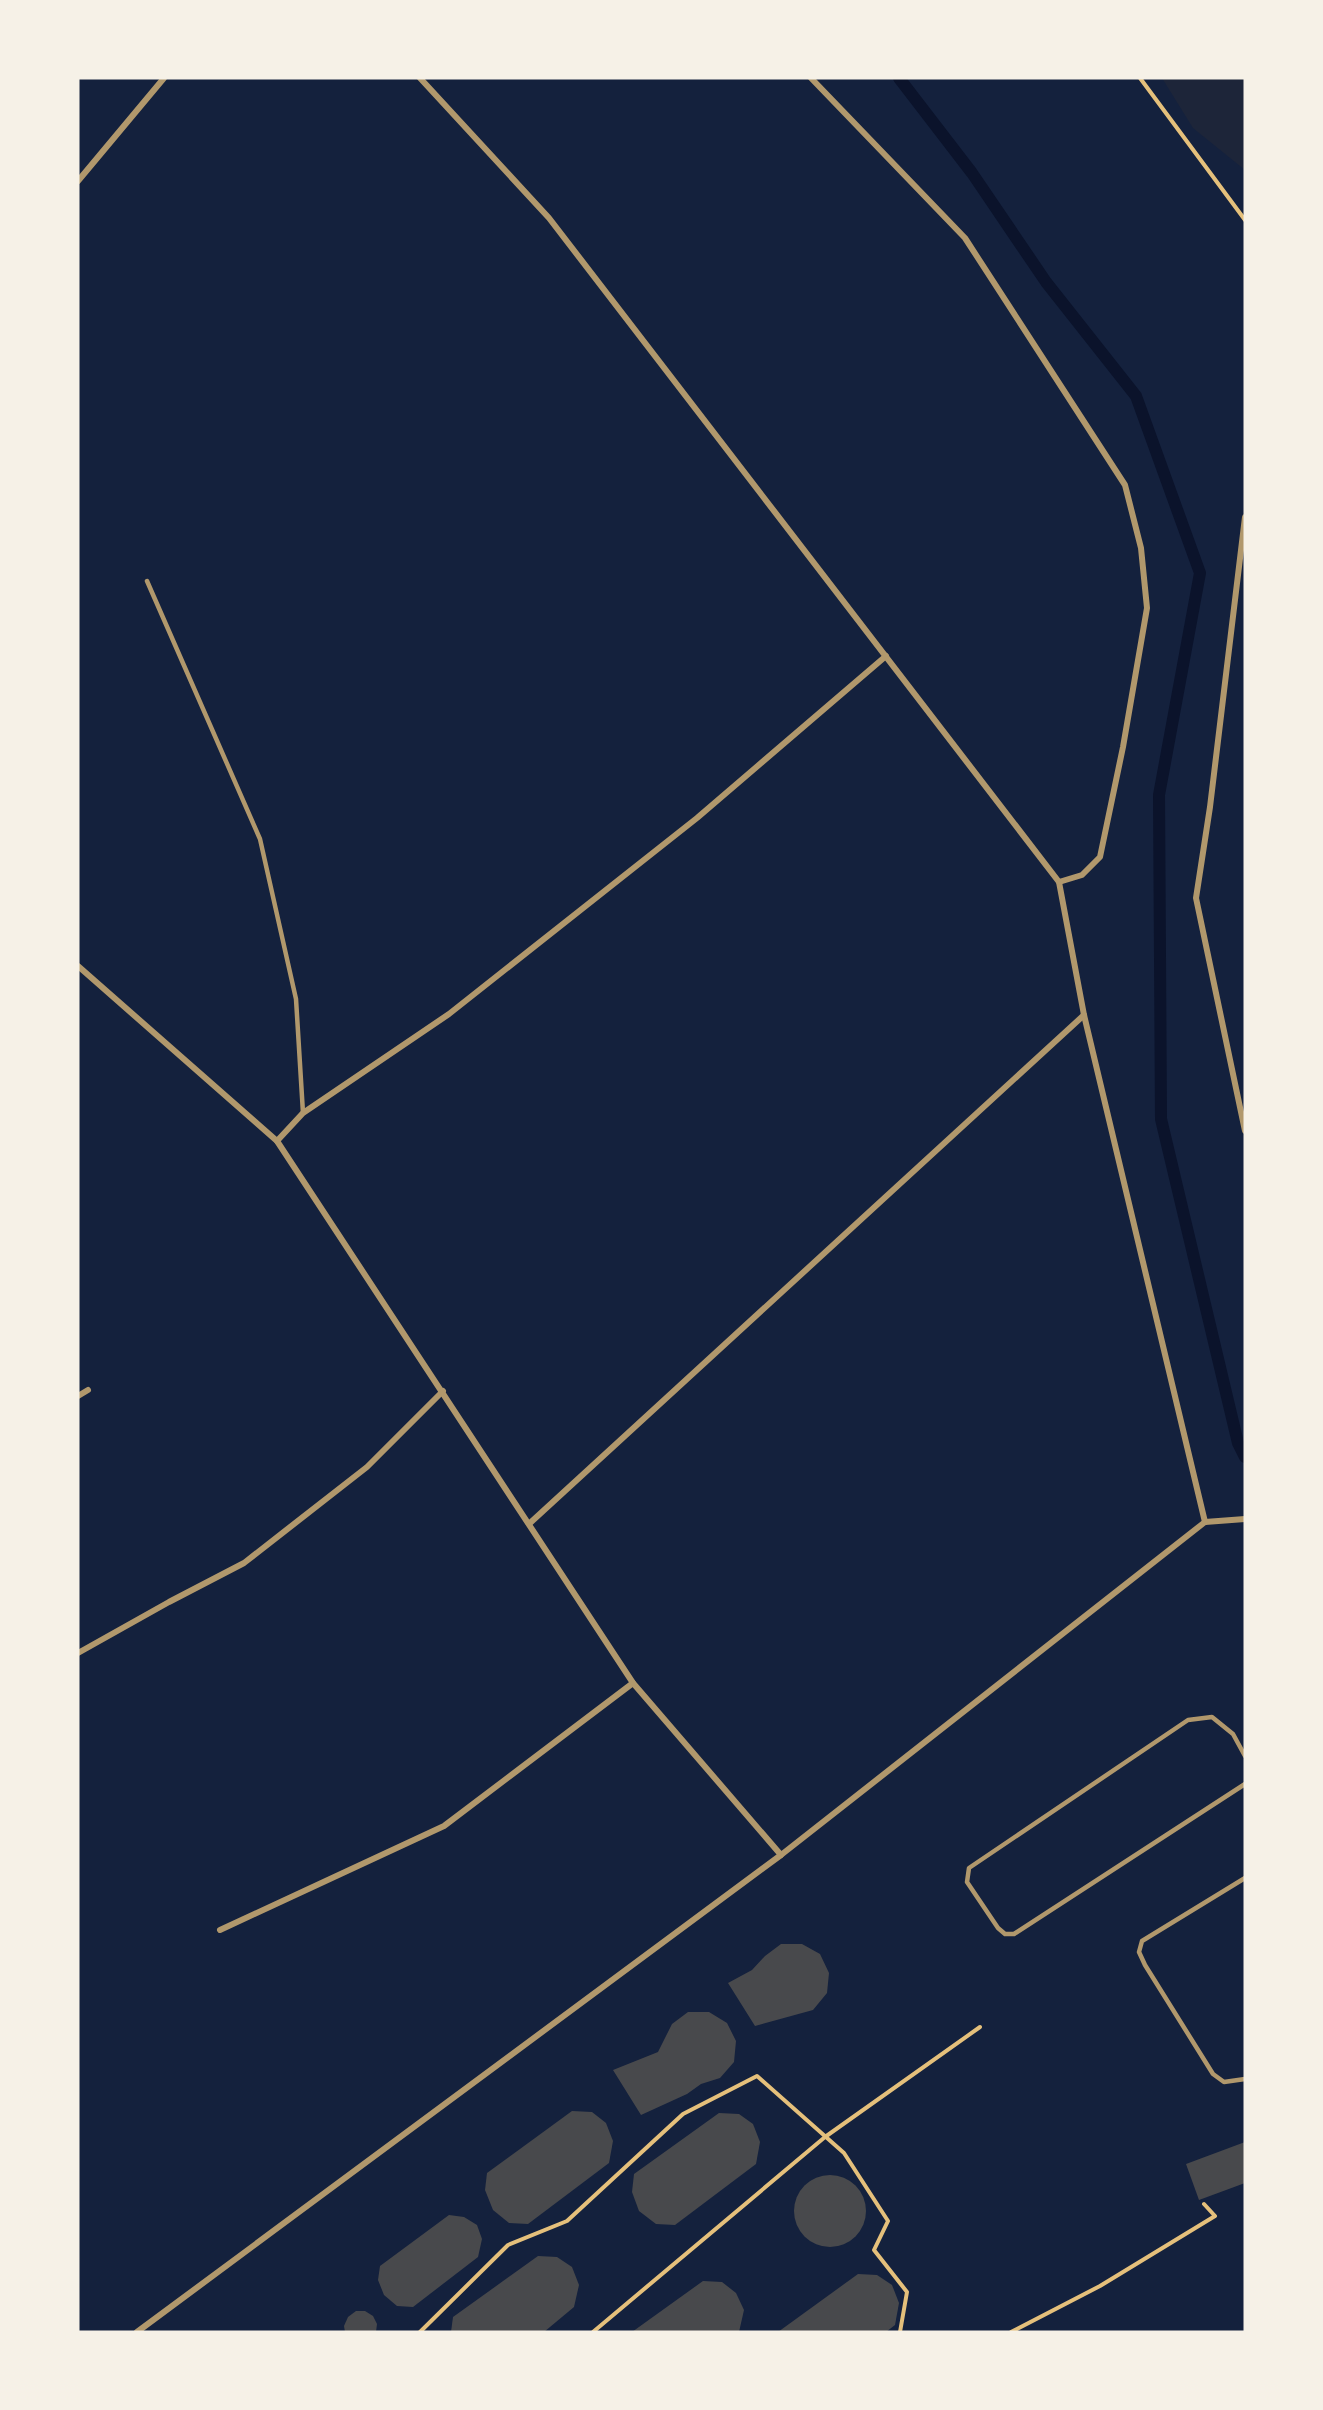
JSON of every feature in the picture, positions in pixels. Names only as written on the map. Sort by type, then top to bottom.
[{"type":"street","points":[[78,181],[164,78]]},
{"type":"street","points":[[420,78],[549,218],[1059,882],[1084,1016],[1205,1522]]},
{"type":"street","points":[[811,78],[965,238],[1125,486],[1141,548],[1147,608],[1123,747],[1100,857],[1082,875],[1059,882]]},
{"type":"street","points":[[1245,518],[1210,807],[1196,897],[1245,1131]]},
{"type":"street","points":[[277,1141],[303,1113],[459,1007],[697,818],[886,656]]},
{"type":"street","points":[[78,966],[277,1141],[633,1683],[781,1855]]},
{"type":"street","points":[[530,1523],[1084,1016]]},
{"type":"street","points":[[78,1396],[88,1390]]},
{"type":"street","points":[[78,1653],[244,1563],[367,1467],[443,1391]]},
{"type":"street","points":[[138,2332],[781,1855],[1205,1522],[1245,1519]]},
{"type":"street","points":[[220,1930],[444,1826],[633,1683]]},
{"type":"lane","points":[[147,581],[261,839],[296,999],[303,1113]]},
{"type":"lane","points":[[1245,1756],[1233,1734],[1212,1717],[1188,1720],[969,1868],[967,1882],[998,1928],[1005,1934],[1014,1934],[1245,1784]]},
{"type":"lane","points":[[1245,1878],[1142,1941],[1139,1952],[1213,2074],[1224,2082],[1245,2079]]},
{"type":"path","points":[[1140,78],[1245,220]]},
{"type":"path","points":[[593,2332],[825,2137],[980,2027]]},
{"type":"path","points":[[420,2332],[508,2245],[567,2221],[684,2114],[757,2076],[844,2153],[888,2221],[874,2250],[908,2292],[900,2332]]},
{"type":"path","points":[[1011,2332],[1100,2286],[1215,2216],[1204,2204]]},
{"type":"shaded area","points":[[1162,78],[1245,78],[1245,170],[1193,128]]},
{"type":"building","points":[[781,1944],[802,1944],[820,1954],[829,1973],[827,1993],[813,2010],[755,2026],[728,1983],[752,1970]]},
{"type":"building","points":[[688,2012],[709,2012],[727,2023],[736,2041],[734,2062],[720,2078],[701,2084],[687,2094],[641,2115],[613,2070],[658,2052],[672,2024]]},
{"type":"building","points":[[572,2111],[592,2112],[606,2123],[613,2141],[609,2163],[528,2224],[509,2223],[493,2210],[485,2190],[487,2173]]},
{"type":"building","points":[[719,2113],[739,2114],[753,2124],[760,2142],[756,2164],[675,2225],[656,2224],[639,2211],[632,2192],[634,2174]]},
{"type":"building","points":[[1245,2142],[1245,2183],[1199,2200],[1186,2164]]},
{"type":"building","points":[[830,2175],[850,2181],[860,2191],[866,2211],[860,2231],[850,2241],[830,2247],[810,2241],[800,2231],[794,2211],[800,2191],[810,2181]]},
{"type":"building","points":[[449,2215],[464,2217],[477,2225],[482,2239],[478,2257],[413,2307],[397,2306],[384,2295],[378,2280],[380,2266]]},
{"type":"building","points":[[538,2256],[557,2257],[572,2267],[579,2285],[574,2307],[544,2332],[451,2332],[453,2317]]},
{"type":"building","points":[[858,2274],[877,2275],[892,2285],[899,2303],[895,2325],[886,2332],[778,2332]]},
{"type":"building","points":[[703,2281],[722,2282],[736,2293],[744,2310],[739,2332],[632,2332]]},
{"type":"building","points":[[356,2311],[365,2311],[373,2316],[377,2324],[376,2332],[345,2332],[344,2326],[348,2317]]},
{"type":"waterway","points":[[899,78],[972,173],[1046,282],[1136,396],[1200,573],[1159,795],[1161,1119],[1238,1443],[1245,1457]]}]
